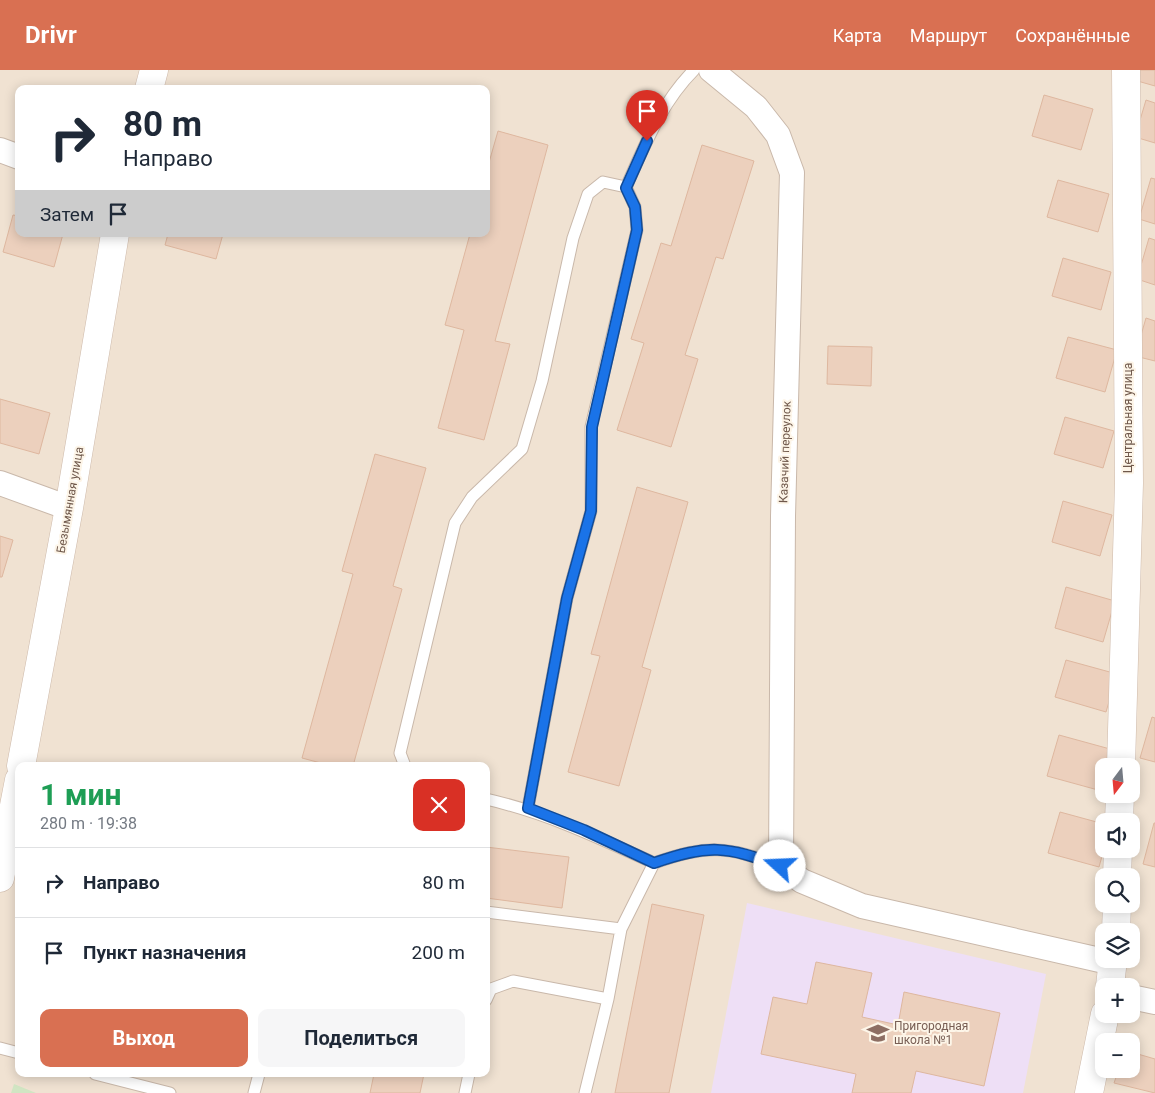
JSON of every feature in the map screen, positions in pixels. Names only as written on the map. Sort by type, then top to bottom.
[{"type":"street","points":[[150,85],[154,70]]},
{"type":"street","name":"Казачий переулок","points":[[711,70],[756,107],[778,135],[792,173],[783,516],[780,866]]},
{"type":"street","name":"Центральная улица","points":[[1121,758],[1129,483],[1126,70]]},
{"type":"street","points":[[0,150],[15,156]]},
{"type":"street","name":"Безымянная улица","points":[[22,762],[69,508],[114,237]]},
{"type":"street","points":[[0,483],[69,508]]},
{"type":"street","points":[[0,878],[7,804],[15,788]]},
{"type":"street","points":[[780,866],[809,884],[862,906],[1112,969]]},
{"type":"street","points":[[1140,999],[1155,1002]]},
{"type":"street","points":[[1089,1093],[1103,1023]]},
{"type":"lane","points":[[626,188],[662,110],[679,85],[694,70]]},
{"type":"lane","points":[[403,762],[400,753],[455,523],[472,497],[522,450],[542,381],[573,238],[588,194],[604,182],[626,188],[635,207],[637,230],[592,427],[591,511],[567,598],[528,808]]},
{"type":"lane","points":[[490,800],[528,808],[584,830],[654,863],[687,852],[717,848],[751,855],[780,866]]},
{"type":"lane","points":[[585,1093],[608,999],[621,929],[654,863]]},
{"type":"lane","points":[[490,913],[621,929]]},
{"type":"lane","points":[[490,991],[491,989],[513,981],[608,999]]},
{"type":"lane","points":[[0,1048],[15,1052]]},
{"type":"lane","points":[[107,1077],[170,1093]]},
{"type":"lane","points":[[254,1093],[258,1077]]},
{"type":"lane","points":[[465,1093],[468,1077]]},
{"type":"shaded area","points":[[0,70],[1155,70],[1155,1093],[0,1093]]},
{"type":"shaded area","name":"Пригородная школа №1","points":[[747,903],[1046,974],[1023,1093],[711,1093]]},
{"type":"green space","points":[[14,1084],[36,1093],[11,1093]]},
{"type":"building","points":[[1137,70],[1155,70],[1155,86],[1134,80]]},
{"type":"building","points":[[1044,95],[1093,109],[1081,150],[1032,136]]},
{"type":"building","points":[[1146,100],[1155,103],[1155,143],[1135,137]]},
{"type":"building","points":[[498,131],[548,145],[495,341],[510,344],[484,440],[438,428],[464,330],[445,325],[469,237],[490,237],[490,159]]},
{"type":"building","points":[[702,145],[754,161],[723,259],[716,257],[685,355],[698,359],[671,447],[617,430],[644,343],[631,339],[661,243],[671,246]]},
{"type":"building","points":[[1151,178],[1155,179],[1155,224],[1139,219]]},
{"type":"building","points":[[1058,180],[1109,194],[1098,232],[1047,217]]},
{"type":"building","points":[[13,215],[15,215],[15,237],[62,237],[54,267],[3,252]]},
{"type":"building","points":[[167,237],[222,237],[216,259],[165,245]]},
{"type":"building","points":[[1149,238],[1155,240],[1155,285],[1137,279]]},
{"type":"building","points":[[1063,258],[1111,272],[1101,310],[1052,296]]},
{"type":"building","points":[[1146,318],[1155,321],[1155,361],[1135,356]]},
{"type":"building","points":[[1068,337],[1117,350],[1105,392],[1056,378]]},
{"type":"building","points":[[828,346],[872,347],[871,386],[827,384]]},
{"type":"building","points":[[0,399],[50,413],[39,454],[0,443]]},
{"type":"building","points":[[1065,417],[1114,431],[1103,468],[1054,454]]},
{"type":"building","points":[[375,454],[426,468],[393,586],[402,589],[354,762],[317,762],[302,758],[353,574],[342,571]]},
{"type":"building","points":[[637,487],[688,502],[642,667],[651,670],[619,786],[568,772],[600,656],[591,654]]},
{"type":"building","points":[[1063,501],[1112,515],[1100,556],[1052,542]]},
{"type":"building","points":[[0,536],[13,540],[2,577],[0,577]]},
{"type":"building","points":[[1066,587],[1115,601],[1103,642],[1055,628]]},
{"type":"building","points":[[1066,660],[1117,674],[1106,712],[1055,697]]},
{"type":"building","points":[[1152,717],[1155,718],[1155,762],[1140,758]]},
{"type":"building","points":[[1059,735],[1110,749],[1107,758],[1095,758],[1095,789],[1047,776]]},
{"type":"building","points":[[1060,812],[1095,822],[1095,858],[1102,858],[1099,867],[1048,853]]},
{"type":"building","points":[[1155,823],[1155,867],[1143,864]]},
{"type":"building","points":[[490,847],[569,857],[562,908],[490,899]]},
{"type":"building","points":[[652,904],[704,915],[669,1093],[615,1093]]},
{"type":"building","points":[[816,962],[872,973],[862,1017],[898,1025],[904,992],[1000,1013],[984,1086],[916,1071],[911,1093],[852,1093],[856,1074],[761,1054],[773,997],[807,1004]]},
{"type":"building","points":[[1140,1055],[1155,1059],[1155,1093],[1114,1083],[1116,1078],[1140,1078]]},
{"type":"building","points":[[373,1077],[423,1077],[420,1093],[370,1093]]},
{"type":"place","name":"Пригородная школа №1","points":[[878,1033]]},
{"type":"route","points":[[647,141],[626,188],[635,207],[637,230],[592,427],[591,511],[567,598],[528,808],[584,830],[654,863],[687,852],[717,848],[751,855],[780,866]]}]
